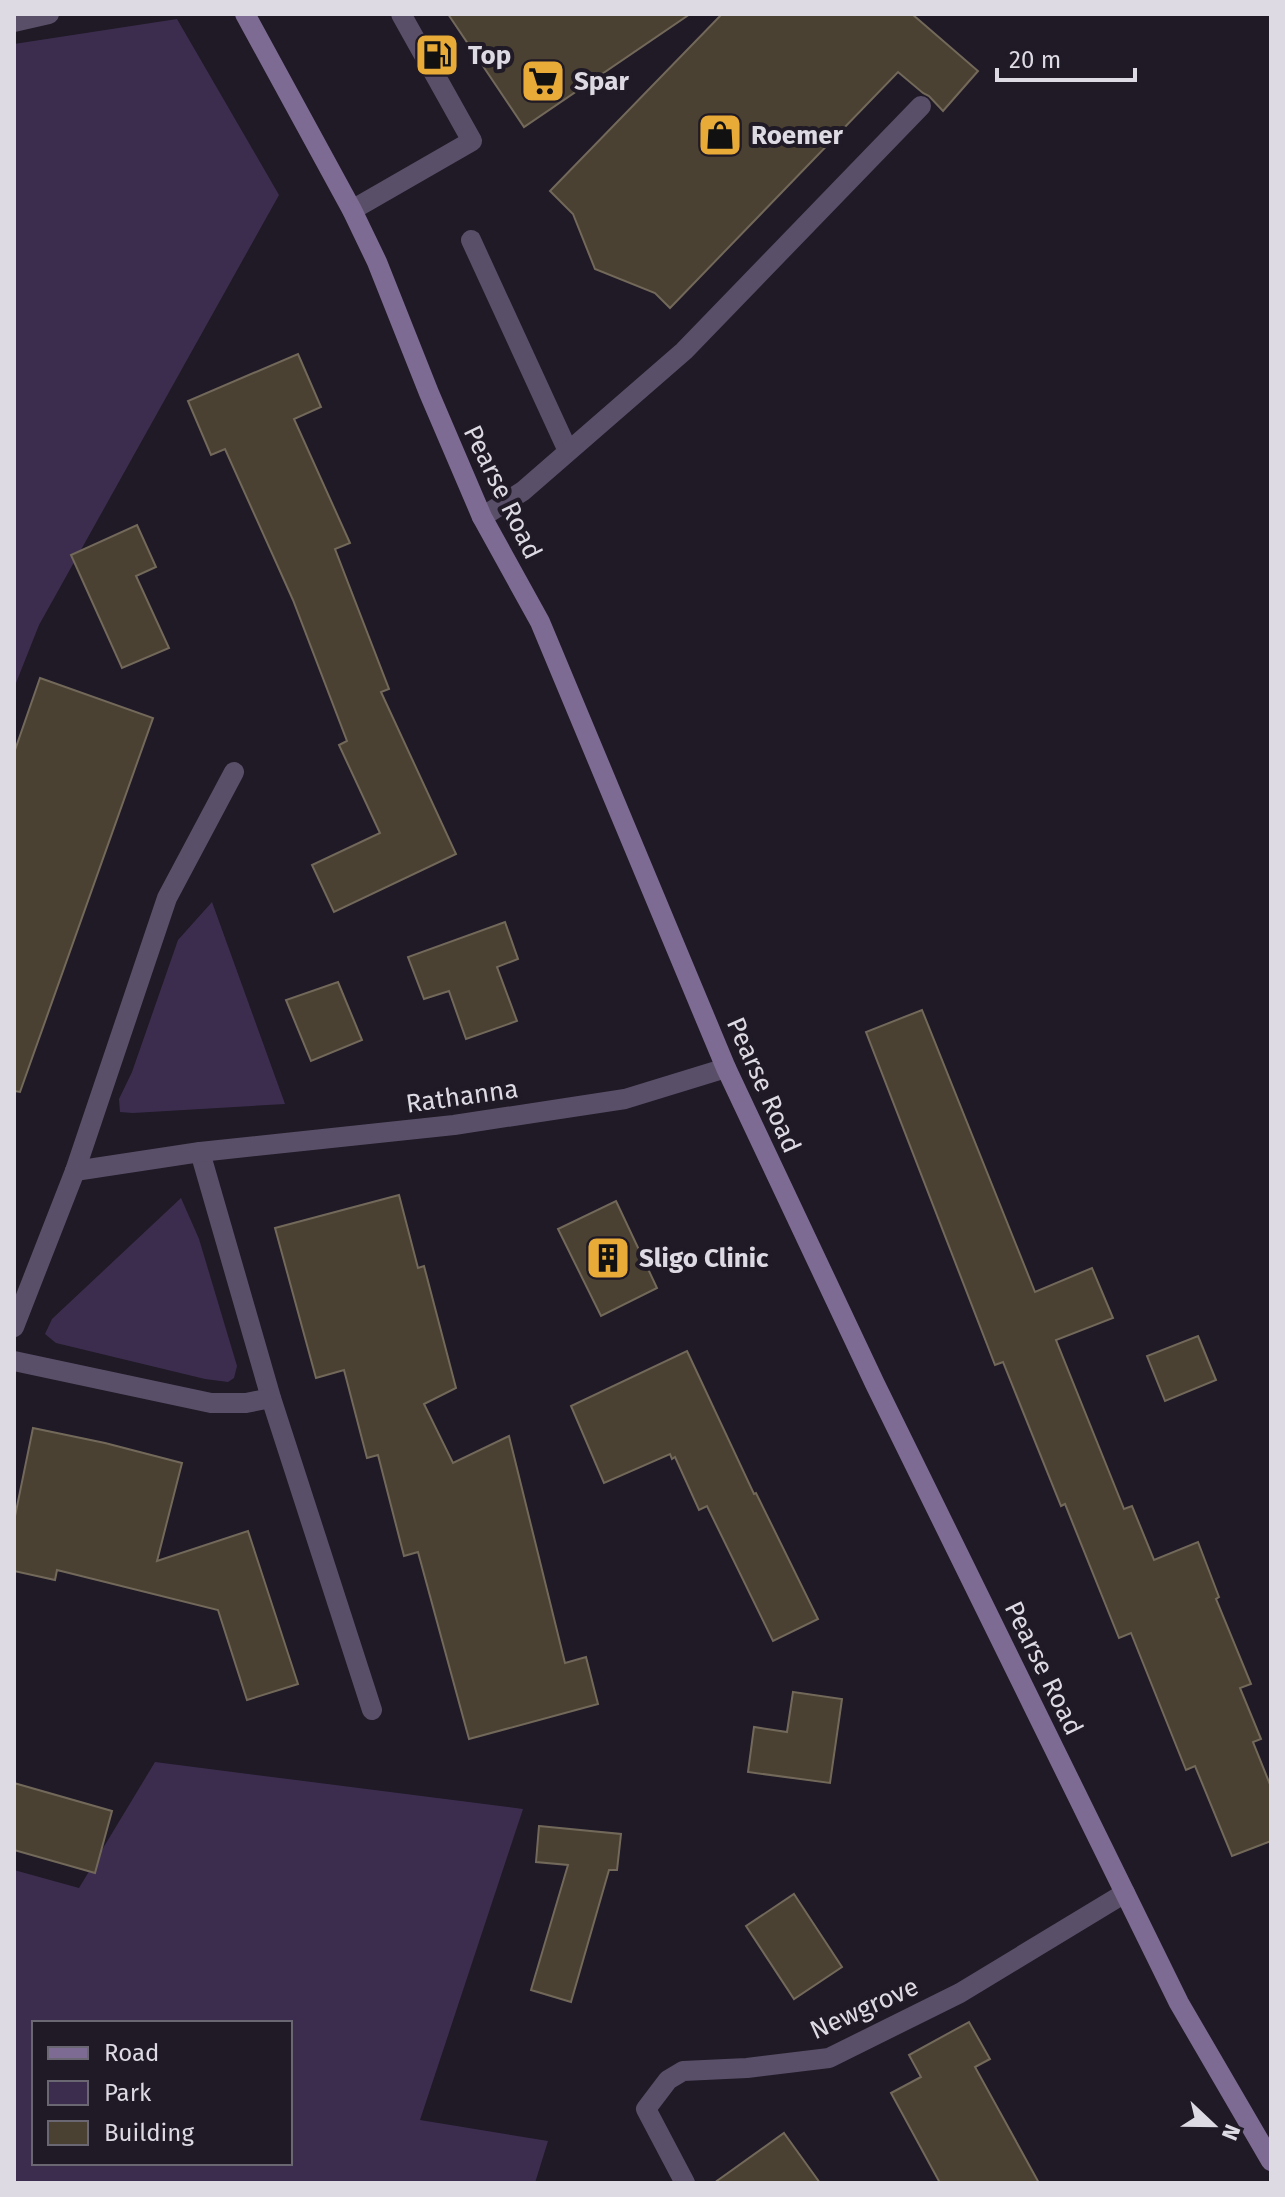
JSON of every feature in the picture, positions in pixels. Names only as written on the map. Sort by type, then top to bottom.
[{"type":"main road","name":"Pearse Road","points":[[245,14],[377,262],[482,517],[540,622],[726,1068],[875,1384],[1179,2003],[1271,2161]]},
{"type":"street","points":[[14,22],[49,14]]},
{"type":"street","points":[[352,210],[472,141],[401,14]]},
{"type":"street","points":[[482,517],[523,491],[684,351],[921,106]]},
{"type":"street","points":[[471,240],[568,451]]},
{"type":"street","points":[[14,1327],[75,1171],[167,898],[234,772]]},
{"type":"street","name":"Rathanna","points":[[75,1171],[200,1152],[454,1125],[625,1099],[726,1068]]},
{"type":"street","points":[[200,1152],[271,1398],[372,1710]]},
{"type":"street","points":[[14,1361],[211,1403],[246,1403],[271,1398]]},
{"type":"street","name":"Newgrove","points":[[685,2183],[646,2109],[668,2080],[683,2071],[747,2068],[829,2058],[960,1993],[1125,1893]]},
{"type":"green space","points":[[177,19],[279,195],[39,625],[14,688],[14,44]]},
{"type":"green space","points":[[212,902],[285,1104],[120,1112],[119,1099],[132,1072],[178,940]]},
{"type":"green space","points":[[181,1198],[199,1239],[237,1366],[234,1378],[228,1382],[205,1379],[56,1343],[45,1334],[52,1319]]},
{"type":"green space","points":[[155,1762],[523,1809],[420,2120],[548,2141],[535,2183],[14,2183],[14,1870],[79,1888]]},
{"type":"building","name":"Spar","points":[[448,14],[690,14],[524,127]]},
{"type":"building","name":"Roemer","points":[[722,14],[912,14],[978,71],[943,111],[898,72],[670,308],[655,293],[595,269],[573,214],[550,191]]},
{"type":"building","points":[[298,354],[321,407],[294,419],[350,543],[335,549],[389,689],[381,692],[456,854],[334,912],[312,865],[380,833],[339,745],[347,741],[293,600],[225,449],[211,455],[188,401]]},
{"type":"building","points":[[137,525],[156,567],[136,576],[169,648],[122,668],[71,555]]},
{"type":"building","points":[[40,678],[153,718],[20,1092],[14,1091],[14,753]]},
{"type":"building","points":[[505,922],[518,959],[497,967],[517,1021],[466,1039],[449,991],[424,999],[408,957]]},
{"type":"building","points":[[338,982],[362,1040],[311,1061],[286,1000]]},
{"type":"building","points":[[922,1010],[1035,1292],[1092,1268],[1113,1318],[1056,1340],[1124,1509],[1132,1506],[1154,1560],[1198,1542],[1219,1597],[1216,1599],[1251,1684],[1240,1688],[1261,1739],[1253,1742],[1271,1787],[1271,1841],[1232,1856],[1195,1766],[1186,1770],[1131,1633],[1119,1638],[1003,1362],[995,1365],[866,1032]]},
{"type":"building","points":[[399,1195],[418,1268],[424,1266],[456,1388],[424,1404],[453,1463],[509,1436],[565,1663],[586,1657],[598,1704],[469,1739],[418,1552],[404,1556],[378,1455],[367,1458],[344,1370],[316,1378],[275,1228]]},
{"type":"building","name":"Sligo Clinic","points":[[616,1201],[657,1288],[601,1316],[558,1229]]},
{"type":"building","points":[[1198,1336],[1216,1380],[1165,1401],[1147,1356]]},
{"type":"building","points":[[687,1351],[754,1494],[818,1619],[773,1641],[707,1506],[699,1510],[675,1457],[672,1459],[670,1454],[604,1483],[571,1406]]},
{"type":"building","points":[[33,1428],[182,1463],[157,1561],[248,1531],[298,1684],[247,1700],[218,1610],[57,1570],[55,1580],[14,1571],[14,1521]]},
{"type":"building","points":[[793,1692],[842,1699],[830,1783],[748,1772],[754,1727],[787,1732]]},
{"type":"building","points":[[14,1783],[112,1811],[95,1873],[14,1850]]},
{"type":"building","points":[[539,1826],[621,1834],[617,1870],[609,1870],[571,2002],[531,1990],[568,1865],[536,1862]]},
{"type":"building","points":[[794,1894],[842,1967],[794,1999],[746,1926]]},
{"type":"building","points":[[969,2022],[990,2059],[975,2067],[1039,2183],[940,2183],[891,2093],[921,2077],[909,2055]]},
{"type":"building","points":[[784,2133],[820,2183],[714,2183]]},
{"type":"place","name":"Top","points":[[437,55]]},
{"type":"place","name":"Spar","points":[[543,81]]},
{"type":"place","name":"Roemer","points":[[720,135]]},
{"type":"place","name":"Sligo Clinic","points":[[608,1258]]}]
